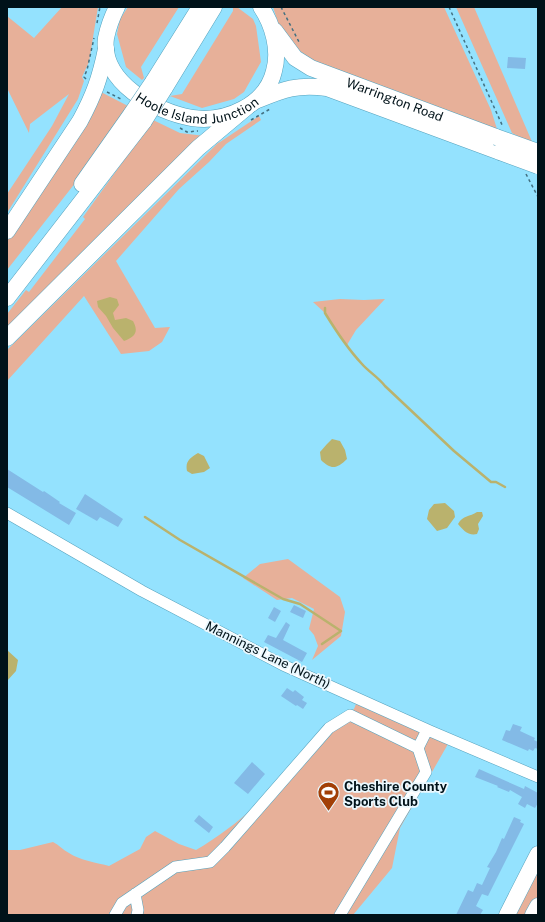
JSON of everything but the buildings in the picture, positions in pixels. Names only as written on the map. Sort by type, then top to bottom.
[{"type":"highway","name":"Hoole Island Junction","points":[[117,7],[110,24],[106,39],[106,48],[108,59],[113,69],[128,88],[138,96],[164,110],[189,117],[208,118],[250,110],[267,88],[273,77],[276,64],[274,39],[266,13]]},
{"type":"highway","points":[[159,86],[200,7]]},
{"type":"highway","points":[[7,298],[138,117],[214,7]]},
{"type":"highway","name":"Warrington Road","points":[[266,13],[280,39],[295,58],[311,68],[499,132],[538,152]]},
{"type":"highway","points":[[7,230],[80,121],[90,103],[101,74],[106,48]]},
{"type":"highway","name":"Warrington Road","points":[[250,110],[285,89],[296,86],[316,86],[327,88],[500,152],[532,170]]},
{"type":"highway","points":[[7,338],[198,148],[250,110]]},
{"type":"highway","points":[[7,282],[138,117]]},
{"type":"highway","points":[[507,915],[537,857]]},
{"type":"highway","points":[[533,915],[538,906]]},
{"type":"street","name":"Mannings Lane (North)","points":[[7,513],[142,591],[283,665],[427,730],[538,777]]},
{"type":"street","points":[[115,915],[122,903],[175,867],[210,862],[225,847],[329,728],[350,715],[418,748]]},
{"type":"street","points":[[340,915],[426,772],[418,748],[427,730]]},
{"type":"street","points":[[135,894],[138,910],[137,915]]},
{"type":"path","points":[[96,28],[100,7]]},
{"type":"path","points":[[281,7],[302,47]]},
{"type":"path","points":[[449,7],[499,132]]},
{"type":"path","points":[[87,82],[84,77],[87,70],[94,35]]},
{"type":"path","points":[[250,110],[259,114],[273,107]]},
{"type":"path","points":[[532,170],[538,197]]},
{"type":"shaded area","points":[[62,7],[98,7],[89,62],[82,77],[84,81],[78,99],[7,213],[7,194],[52,126],[69,94],[30,124],[29,133],[7,88],[7,16],[34,38]]},
{"type":"shaded area","points":[[128,7],[179,7],[141,67],[144,78],[142,80],[126,67],[117,34],[120,19]]},
{"type":"shaded area","points":[[233,7],[237,7],[253,19],[256,26],[261,62],[244,92],[234,99],[202,108],[170,96],[182,94],[233,11]]},
{"type":"shaded area","points":[[273,7],[444,7],[491,110],[497,129],[313,61],[292,45],[280,29]]},
{"type":"shaded area","points":[[456,7],[474,7],[533,144],[512,133]]},
{"type":"shaded area","points":[[99,91],[128,106],[94,159],[7,270],[7,241],[50,174]]},
{"type":"shaded area","points":[[259,116],[261,120],[226,144],[209,162],[179,189],[116,261],[155,328],[170,327],[162,342],[149,351],[121,354],[84,296],[7,381],[7,350],[218,143]]},
{"type":"shaded area","points":[[153,120],[180,133],[205,136],[7,330],[7,314],[26,290],[29,292],[85,219],[83,217]]},
{"type":"shaded area","points":[[110,297],[117,299],[119,305],[113,313],[115,320],[126,318],[133,321],[136,328],[135,334],[131,338],[124,341],[98,307],[97,301]]},
{"type":"shaded area","points":[[340,299],[385,299],[356,330],[347,345],[341,339],[325,313],[313,302]]},
{"type":"shaded area","points":[[332,439],[340,441],[345,450],[347,459],[340,465],[334,467],[331,467],[321,460],[320,452]]},
{"type":"shaded area","points":[[198,453],[204,456],[210,468],[204,472],[192,474],[187,471],[187,462]]},
{"type":"shaded area","points":[[445,503],[454,511],[455,517],[447,528],[437,531],[427,519],[429,510],[434,504]]},
{"type":"shaded area","points":[[477,512],[482,512],[483,516],[478,524],[479,529],[477,534],[468,533],[458,524],[464,518]]},
{"type":"shaded area","points":[[288,559],[340,597],[345,612],[341,636],[312,660],[318,646],[314,635],[309,629],[314,609],[292,598],[277,600],[243,578],[260,564]]},
{"type":"shaded area","points":[[7,650],[18,660],[16,671],[7,681]]},
{"type":"shaded area","name":"Cheshire County Sports Club","points":[[356,704],[448,744],[400,828],[392,868],[353,915],[7,915],[7,850],[20,850],[53,842],[78,858],[109,866],[140,849],[146,837],[155,831],[179,844],[196,850],[237,822],[256,805],[292,770],[344,715],[354,709]]},
{"type":"shaded area","points":[[538,869],[538,896],[528,915],[515,915]]},
{"type":"waterway","points":[[325,308],[325,313],[338,333],[351,352],[365,367],[454,451],[491,482],[496,482],[505,487]]},
{"type":"waterway","points":[[145,517],[180,540],[283,599],[300,604],[341,631],[322,644]]},
{"type":"place","name":"Cheshire County Sports Club","points":[[328,812]]}]
